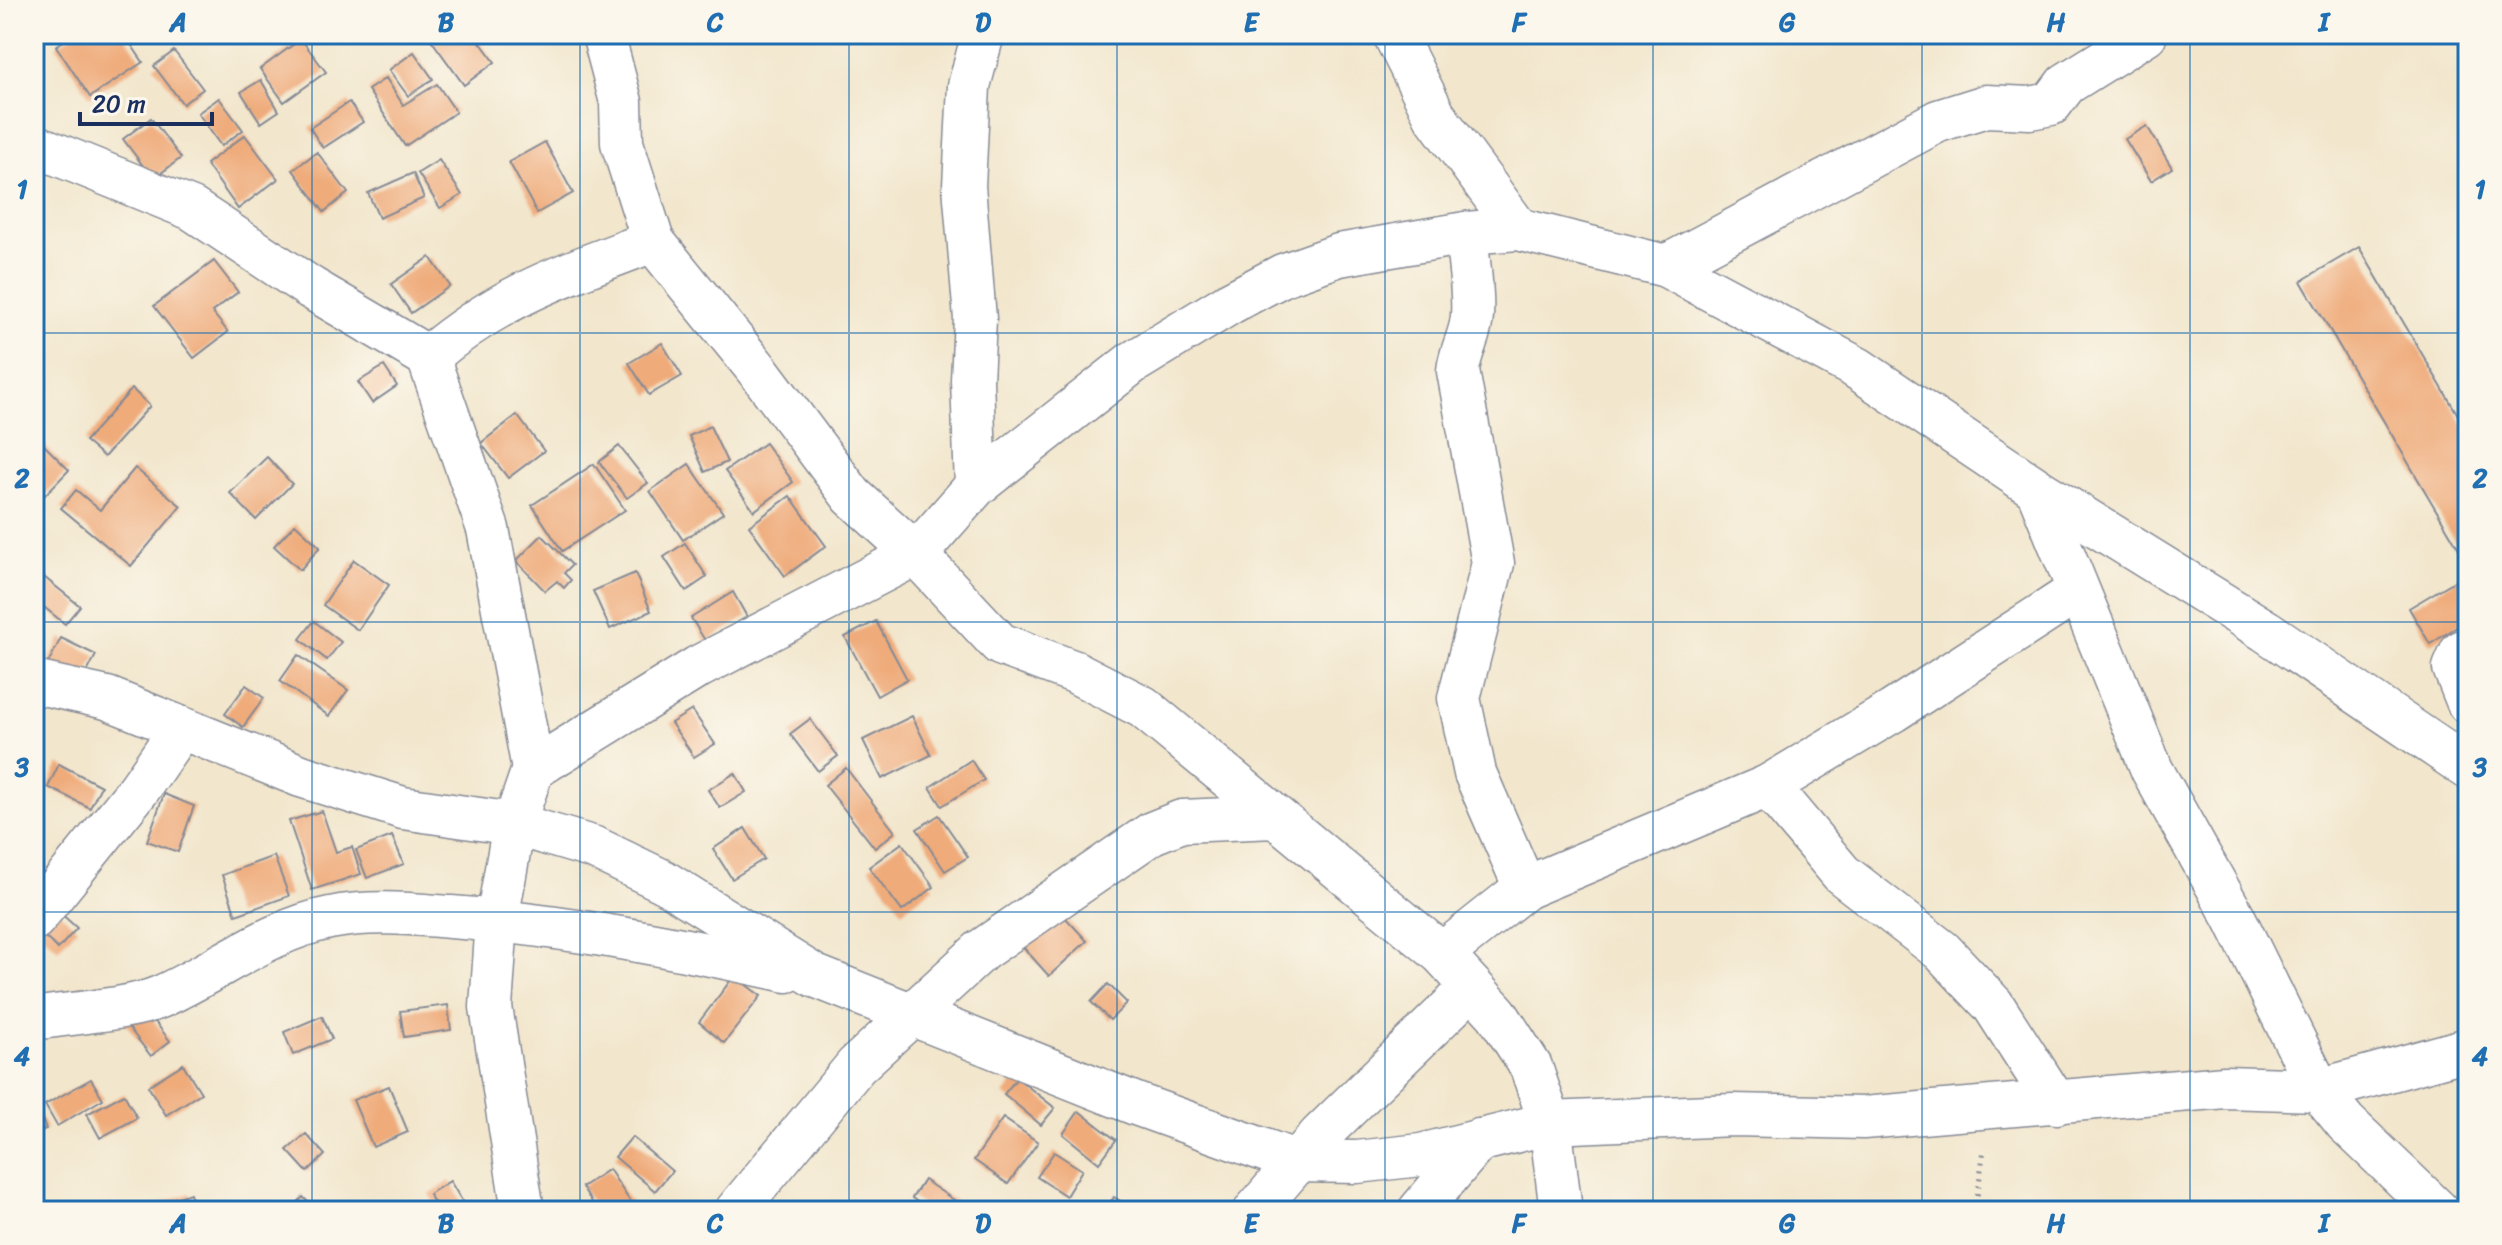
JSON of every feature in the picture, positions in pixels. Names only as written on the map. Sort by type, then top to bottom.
[{"type":"street","points":[[603,34],[621,102],[622,143],[653,241],[852,496],[916,554],[1000,644],[1075,672],[1143,707],[1442,954],[1497,1014],[1531,1067],[1550,1123],[1561,1211]]},
{"type":"street","points":[[976,486],[972,393],[975,319],[964,186],[969,86],[983,34]]},
{"type":"street","points":[[1394,34],[1435,116],[1518,229]]},
{"type":"street","points":[[1666,266],[1938,121],[1986,106],[2030,108],[2051,104],[2066,84],[2146,34]]},
{"type":"street","points":[[34,145],[192,209],[311,288],[428,357],[488,529],[533,769],[514,824],[497,920],[491,1007],[523,1211]]},
{"type":"street","points":[[533,769],[698,667],[916,554],[976,486],[1132,363],[1283,275],[1339,255],[1466,233],[1518,229],[1666,266],[1857,368],[2037,489],[2266,631],[2468,768]]},
{"type":"street","points":[[1466,233],[1473,313],[1469,337],[1459,353],[1458,371],[1493,563],[1459,698],[1475,773],[1525,888]]},
{"type":"street","points":[[428,357],[469,322],[520,293],[653,241]]},
{"type":"street","points":[[2037,489],[2152,770],[2234,917],[2319,1090],[2346,1123],[2438,1211]]},
{"type":"street","points":[[1442,954],[1525,888],[1768,786],[1893,711],[2078,591]]},
{"type":"street","points":[[2468,649],[2461,652],[2454,668],[2468,703]]},
{"type":"street","points":[[34,682],[107,698],[301,776],[403,808],[514,824],[595,848],[663,881],[815,976],[1136,1104],[1295,1161],[1383,1160],[1421,1155],[1550,1123],[1733,1115],[1863,1118],[2225,1087],[2319,1090],[2468,1049]]},
{"type":"street","points":[[34,919],[115,821],[181,728]]},
{"type":"street","points":[[1768,786],[1842,874],[1942,951],[1993,1005],[2056,1103]]},
{"type":"street","points":[[736,1211],[856,1066],[914,1016],[982,950],[1152,833],[1182,821],[1275,817]]},
{"type":"street","points":[[34,1019],[156,999],[226,965],[274,935],[330,918],[389,913],[497,920],[663,944],[815,976]]},
{"type":"street","points":[[1255,1211],[1295,1161],[1472,987]]},
{"type":"street","points":[[1419,1211],[1479,1140]]},
{"type":"path","points":[[1975,1211],[1991,1109]]},
{"type":"building","points":[[74,34],[124,34],[143,62],[90,97],[56,46]]},
{"type":"building","points":[[242,34],[264,34],[247,43]]},
{"type":"building","points":[[427,34],[474,34],[495,62],[464,85]]},
{"type":"building","points":[[301,39],[326,72],[284,102],[260,69]]},
{"type":"building","points":[[174,51],[203,89],[183,104],[154,66]]},
{"type":"building","points":[[414,52],[433,79],[408,96],[389,70]]},
{"type":"building","points":[[386,78],[403,105],[437,84],[456,112],[405,146],[368,90]]},
{"type":"building","points":[[261,80],[279,111],[261,123],[241,92]]},
{"type":"building","points":[[219,98],[243,130],[221,146],[198,113]]},
{"type":"building","points":[[349,102],[363,122],[323,148],[310,128]]},
{"type":"building","points":[[151,118],[181,158],[153,179],[123,139]]},
{"type":"building","points":[[2147,126],[2172,168],[2151,181],[2125,139]]},
{"type":"building","points":[[245,135],[278,179],[238,209],[206,164]]},
{"type":"building","points":[[545,142],[573,193],[537,213],[509,162]]},
{"type":"building","points":[[317,152],[348,193],[324,212],[293,170]]},
{"type":"building","points":[[439,160],[462,195],[440,208],[418,173]]},
{"type":"building","points":[[413,173],[424,198],[379,218],[368,193]]},
{"type":"building","points":[[2359,247],[2468,432],[2468,564],[2301,281]]},
{"type":"building","points":[[430,257],[450,286],[411,313],[391,284]]},
{"type":"building","points":[[214,261],[238,292],[212,312],[228,332],[194,358],[154,306]]},
{"type":"building","points":[[662,343],[682,376],[649,395],[629,363]]},
{"type":"building","points":[[384,366],[397,386],[372,403],[358,382]]},
{"type":"building","points":[[132,389],[150,406],[104,457],[85,441]]},
{"type":"building","points":[[517,415],[544,451],[508,478],[481,443]]},
{"type":"building","points":[[710,426],[727,462],[705,472],[689,436]]},
{"type":"building","points":[[38,439],[69,470],[40,500],[34,494],[34,443]]},
{"type":"building","points":[[765,443],[793,482],[754,511],[725,471]]},
{"type":"building","points":[[619,446],[648,483],[627,498],[599,462]]},
{"type":"building","points":[[267,457],[292,484],[256,520],[230,493]]},
{"type":"building","points":[[594,464],[625,510],[562,551],[532,505]]},
{"type":"building","points":[[689,464],[723,513],[683,540],[650,491]]},
{"type":"building","points":[[135,468],[181,506],[131,566],[61,508],[76,490],[100,510]]},
{"type":"building","points":[[790,496],[826,546],[785,576],[749,526]]},
{"type":"building","points":[[295,524],[320,547],[300,570],[274,546]]},
{"type":"building","points":[[542,535],[572,565],[564,573],[571,580],[564,588],[557,581],[545,591],[516,561]]},
{"type":"building","points":[[685,543],[707,577],[686,591],[664,557]]},
{"type":"building","points":[[354,560],[389,585],[358,630],[323,605]]},
{"type":"building","points":[[34,569],[80,606],[65,624],[34,599]]},
{"type":"building","points":[[635,573],[651,611],[610,629],[593,591]]},
{"type":"building","points":[[2468,573],[2468,620],[2430,644],[2409,608]]},
{"type":"building","points":[[733,592],[747,617],[706,642],[691,618]]},
{"type":"building","points":[[314,621],[341,642],[327,660],[300,639]]},
{"type":"building","points":[[876,621],[907,679],[877,696],[845,637]]},
{"type":"building","points":[[61,638],[96,655],[82,682],[47,665]]},
{"type":"building","points":[[298,655],[348,690],[329,716],[280,681]]},
{"type":"building","points":[[246,685],[264,698],[243,727],[225,714]]},
{"type":"building","points":[[692,710],[715,744],[694,757],[671,723]]},
{"type":"building","points":[[912,716],[931,755],[882,779],[863,740]]},
{"type":"building","points":[[810,719],[838,756],[818,771],[790,734]]},
{"type":"building","points":[[971,760],[984,780],[942,806],[930,787]]},
{"type":"building","points":[[59,764],[101,786],[90,808],[48,787]]},
{"type":"building","points":[[846,768],[895,832],[875,848],[825,785]]},
{"type":"building","points":[[735,773],[746,792],[720,808],[708,790]]},
{"type":"building","points":[[164,794],[194,806],[178,852],[147,841]]},
{"type":"building","points":[[322,811],[336,852],[352,847],[361,874],[312,890],[289,821]]},
{"type":"building","points":[[939,815],[968,857],[945,871],[917,829]]},
{"type":"building","points":[[745,828],[764,859],[732,879],[713,849]]},
{"type":"building","points":[[392,836],[404,864],[367,878],[356,850]]},
{"type":"building","points":[[902,843],[934,887],[902,911],[869,867]]},
{"type":"building","points":[[274,856],[289,896],[236,915],[222,875]]},
{"type":"building","points":[[48,902],[77,928],[58,949],[34,927]]},
{"type":"building","points":[[1052,903],[1087,941],[1049,976],[1015,938]]},
{"type":"building","points":[[734,976],[761,996],[724,1043],[699,1022]]},
{"type":"building","points":[[1108,984],[1127,1003],[1110,1020],[1091,1002]]},
{"type":"building","points":[[142,1005],[170,1041],[151,1056],[122,1019]]},
{"type":"building","points":[[448,1005],[451,1030],[404,1037],[400,1011]]},
{"type":"building","points":[[322,1016],[332,1039],[293,1055],[284,1032]]},
{"type":"building","points":[[183,1064],[201,1093],[166,1115],[148,1086]]},
{"type":"building","points":[[1017,1078],[1055,1108],[1041,1125],[1004,1094]]},
{"type":"building","points":[[91,1079],[103,1099],[57,1126],[45,1105]]},
{"type":"building","points":[[389,1086],[408,1132],[373,1147],[353,1100]]},
{"type":"building","points":[[124,1094],[137,1118],[100,1138],[87,1114]]},
{"type":"building","points":[[34,1101],[46,1129],[34,1134]]},
{"type":"building","points":[[1079,1111],[1116,1140],[1099,1163],[1063,1134]]},
{"type":"building","points":[[1003,1118],[1038,1142],[1008,1184],[974,1160]]},
{"type":"building","points":[[306,1134],[325,1155],[307,1172],[287,1150]]},
{"type":"building","points":[[632,1137],[672,1171],[655,1191],[615,1157]]},
{"type":"building","points":[[1054,1152],[1082,1170],[1066,1196],[1037,1177]]},
{"type":"building","points":[[609,1169],[633,1206],[625,1211],[598,1211],[582,1187]]},
{"type":"building","points":[[924,1180],[957,1202],[951,1211],[930,1211],[912,1198]]},
{"type":"building","points":[[450,1181],[468,1211],[439,1211],[429,1194]]},
{"type":"building","points":[[190,1193],[196,1211],[154,1211],[152,1206]]},
{"type":"building","points":[[303,1197],[317,1211],[290,1211]]},
{"type":"building","points":[[1114,1197],[1136,1211],[1105,1211]]}]
